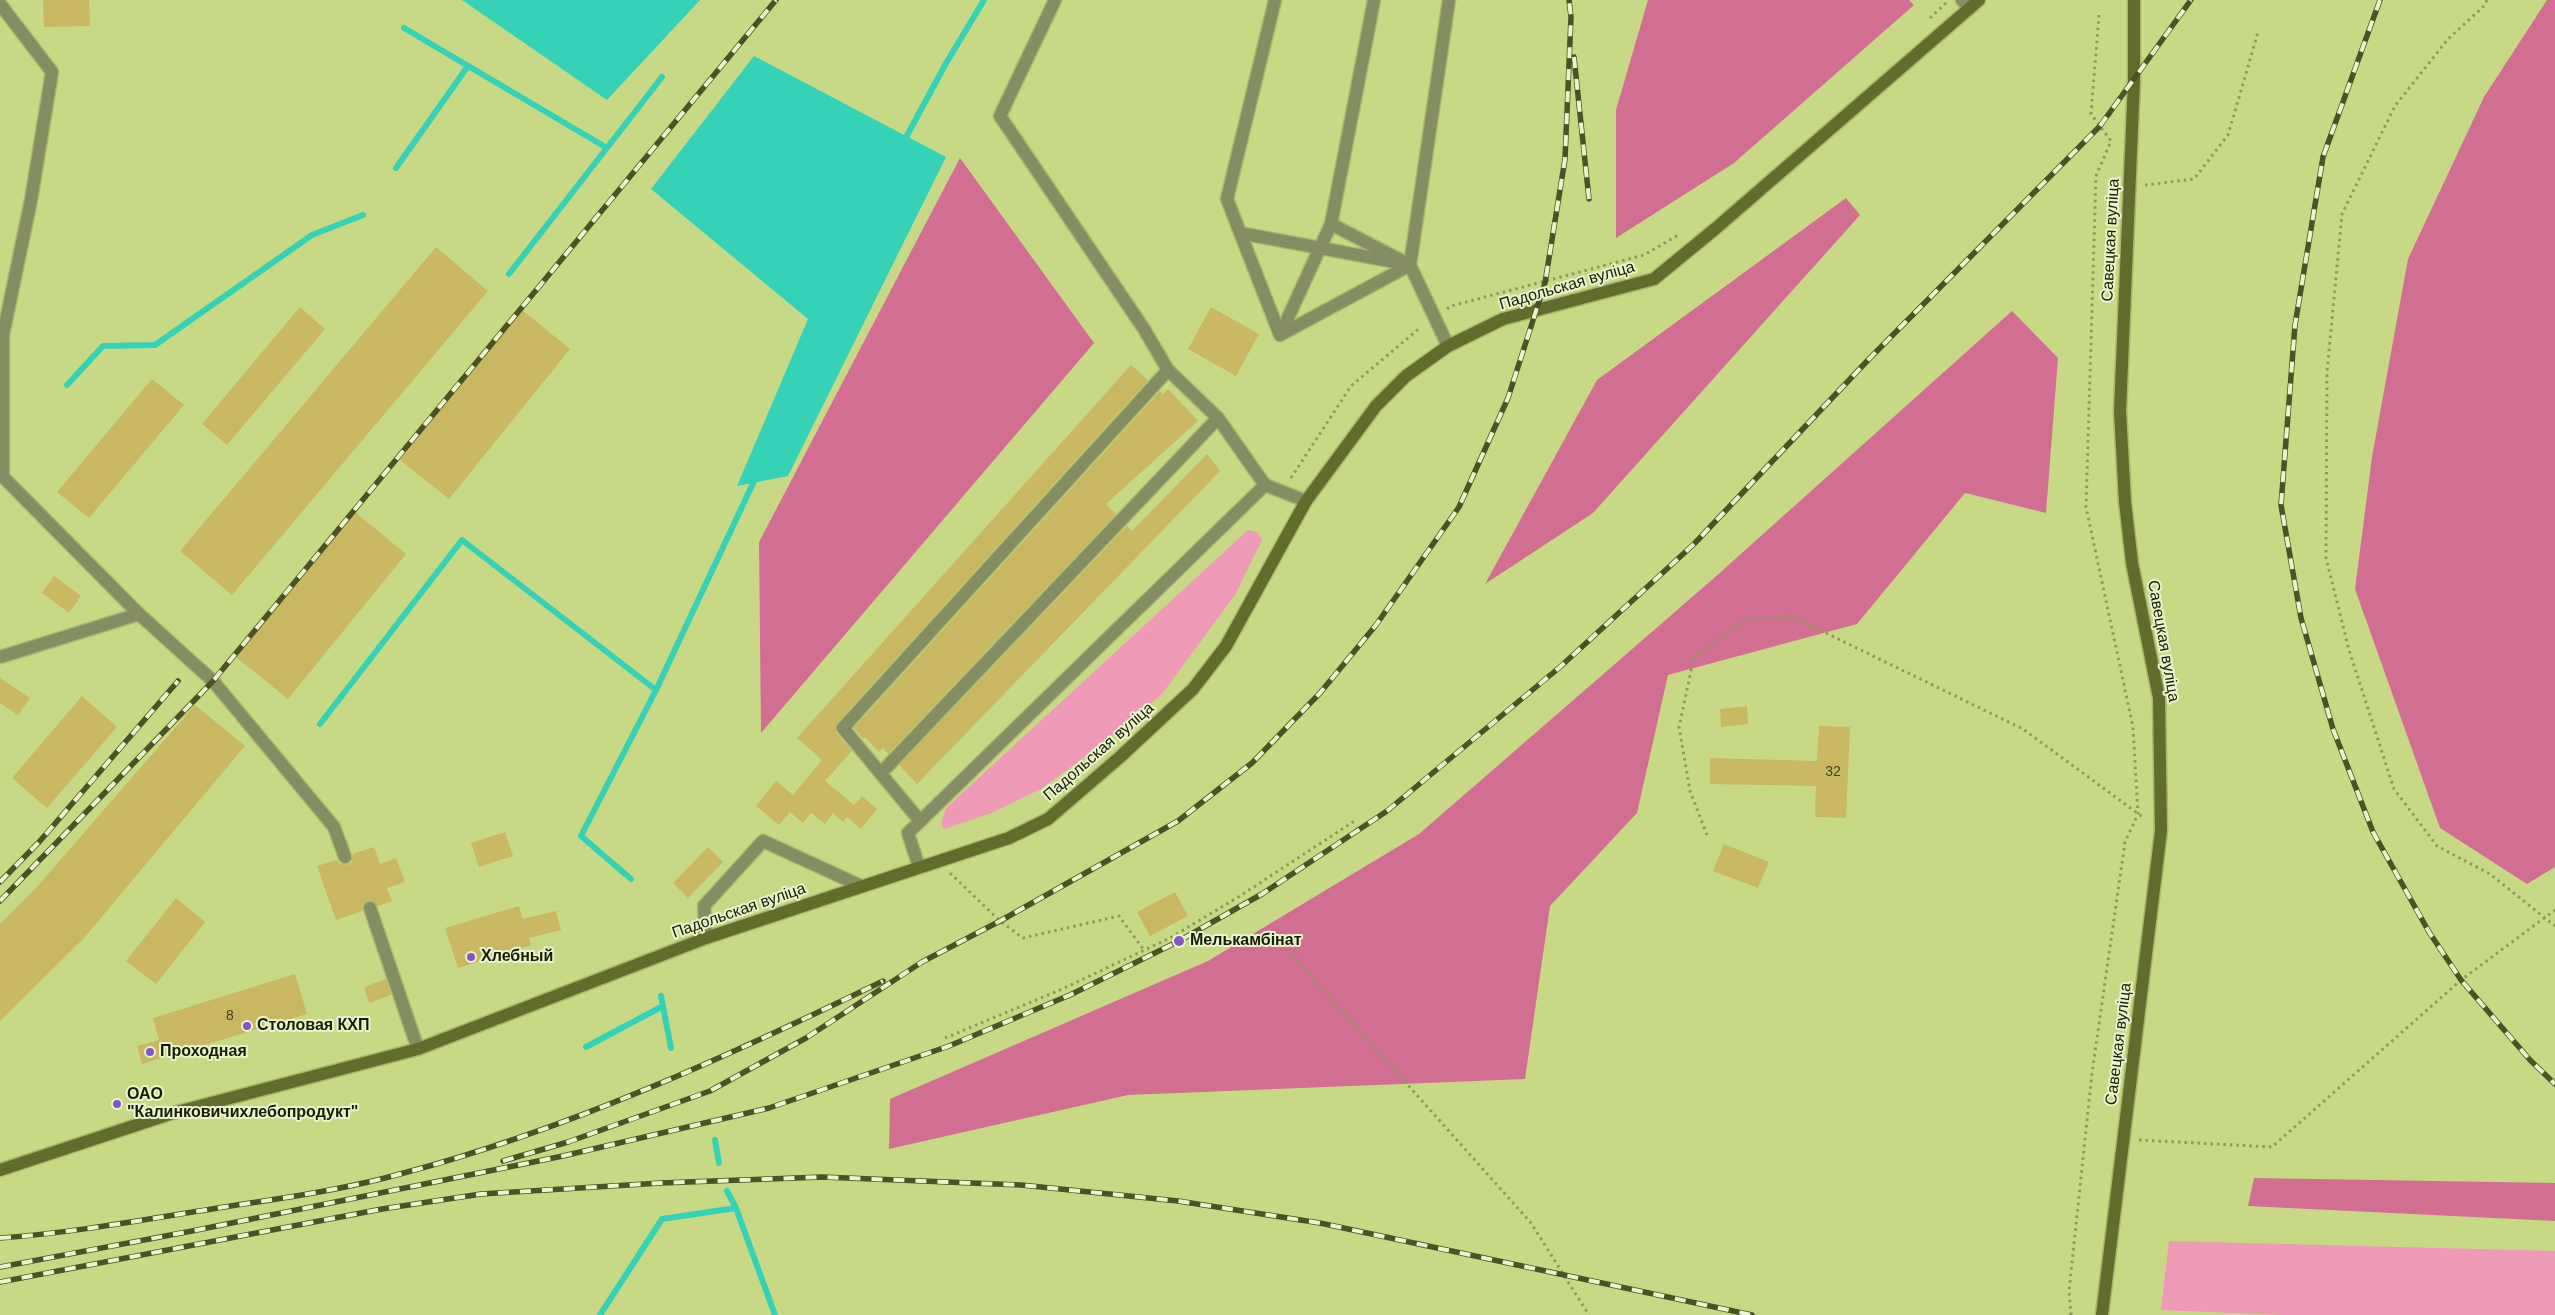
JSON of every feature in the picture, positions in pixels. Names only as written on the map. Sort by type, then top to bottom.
[{"type":"main road","name":"Савецкая вуліца","points":[[2102,1315],[2161,830],[2159,698],[2132,563],[2125,502],[2120,411],[2134,81],[2134,0]]},
{"type":"main road","name":"Падольская вуліца","points":[[0,1170],[173,1113],[418,1049],[706,938],[1009,838],[1048,819],[1120,757],[1193,689],[1226,646],[1306,500],[1376,406],[1406,376],[1448,346],[1503,319],[1654,279],[1715,229],[1970,3]]},
{"type":"lane","points":[[1055,0],[1000,116],[1144,329],[1168,370],[1218,418],[1265,485],[1306,500]]},
{"type":"lane","points":[[1275,0],[1227,199],[1280,335]]},
{"type":"lane","points":[[1280,335],[1331,224],[1374,0]]},
{"type":"lane","points":[[1448,346],[1410,265],[1450,0]]},
{"type":"lane","points":[[0,4],[52,72],[31,200],[3,335],[2,477],[139,614],[213,681],[334,827],[345,857]]},
{"type":"lane","points":[[1331,224],[1410,265]]},
{"type":"lane","points":[[1240,233],[1410,265]]},
{"type":"lane","points":[[1280,335],[1410,265]]},
{"type":"lane","points":[[920,821],[843,728],[1168,370]]},
{"type":"lane","points":[[881,773],[1218,418]]},
{"type":"lane","points":[[919,868],[908,833],[1265,485]]},
{"type":"lane","points":[[0,657],[139,614]]},
{"type":"lane","points":[[706,938],[704,906],[763,841],[862,886]]},
{"type":"lane","points":[[370,908],[418,1049]]},
{"type":"path","points":[[1928,20],[1950,0]]},
{"type":"path","points":[[2487,0],[2483,7],[2448,40],[2395,106],[2342,214],[2327,372],[2326,558],[2349,650],[2394,789],[2437,846],[2490,874],[2555,926]]},
{"type":"path","points":[[2071,1315],[2069,1291],[2092,1073],[2125,842],[2138,814],[2133,727],[2086,507],[2096,176],[2111,140],[2091,114],[2100,15]]},
{"type":"path","points":[[2130,186],[2194,179],[2228,135],[2258,32]]},
{"type":"path","points":[[1282,492],[1351,386],[1403,340],[1451,306],[1644,255],[1687,230]]},
{"type":"path","points":[[1707,835],[1690,791],[1679,727],[1694,657],[1747,619],[1794,617],[2023,730],[2161,830]]},
{"type":"path","points":[[945,1038],[1060,990],[1143,949],[1170,938],[1240,896],[1356,820]]},
{"type":"path","points":[[938,861],[1000,921],[1023,938],[1119,916],[1143,949]]},
{"type":"path","points":[[2123,1140],[2272,1147],[2461,980],[2547,918],[2555,910]]},
{"type":"path","points":[[1283,945],[1532,1223],[1589,1315]]},
{"type":"shaded area","points":[[1648,0],[1909,0],[1914,5],[1734,163],[1616,238],[1616,110]]},
{"type":"shaded area","points":[[2547,0],[2555,0],[2555,867],[2527,884],[2440,828],[2355,589],[2372,457],[2408,259],[2484,97]]},
{"type":"shaded area","points":[[960,158],[1094,343],[761,733],[759,542]]},
{"type":"shaded area","points":[[1846,198],[1860,215],[1593,513],[1485,584],[1597,380]]},
{"type":"shaded area","points":[[2012,311],[2058,358],[2046,513],[1965,493],[1857,624],[1668,675],[1637,813],[1550,906],[1525,1079],[1128,1095],[889,1149],[890,1099],[1208,961],[1419,834],[1714,578]]},
{"type":"shaded area","points":[[1248,530],[1257,532],[1262,540],[1235,595],[1162,694],[1097,748],[1041,789],[989,814],[944,829],[941,823],[946,808]]},
{"type":"shaded area","points":[[2254,1178],[2555,1183],[2555,1221],[2248,1206]]},
{"type":"shaded area","points":[[2169,1241],[2555,1251],[2555,1315],[2281,1315],[2161,1310]]},
{"type":"water","points":[[462,0],[700,0],[607,100]]},
{"type":"water","points":[[754,56],[946,157],[788,476],[737,486],[808,319],[651,189]]},
{"type":"building","points":[[43,0],[89,0],[90,26],[44,27]]},
{"type":"building","points":[[436,247],[488,291],[232,595],[180,551]]},
{"type":"building","points":[[300,307],[325,329],[227,445],[202,424]]},
{"type":"building","points":[[1211,307],[1259,334],[1236,376],[1188,349]]},
{"type":"building","points":[[522,310],[570,349],[449,499],[400,460]]},
{"type":"building","points":[[1131,365],[1148,380],[837,723],[836,733],[852,751],[825,781],[854,805],[862,796],[877,809],[861,829],[847,817],[843,822],[833,813],[825,824],[811,813],[803,823],[790,812],[779,825],[756,806],[776,781],[793,795],[822,760],[797,738]]},
{"type":"building","points":[[152,379],[184,405],[89,518],[57,492]]},
{"type":"building","points":[[1168,389],[1198,421],[1106,504],[1116,514],[888,754],[883,748],[879,752],[865,737],[863,739],[854,728],[1160,391],[1163,394]]},
{"type":"building","points":[[1207,454],[1220,471],[917,784],[899,765],[1127,526],[1132,531]]},
{"type":"building","points":[[355,512],[406,554],[288,699],[236,657]]},
{"type":"building","points":[[54,576],[81,596],[69,613],[42,593]]},
{"type":"building","points":[[0,678],[30,698],[18,715],[0,703]]},
{"type":"building","points":[[82,696],[117,727],[47,808],[12,778]]},
{"type":"building","points":[[195,705],[245,746],[84,938],[0,1021],[0,924],[35,889]]},
{"type":"building","points":[[1747,706],[1748,724],[1721,727],[1720,709]]},
{"type":"building","points":[[1819,726],[1850,727],[1846,818],[1815,817],[1816,786],[1710,784],[1710,758],[1817,761]]},
{"type":"building","points":[[505,832],[513,856],[479,867],[471,843]]},
{"type":"building","points":[[1724,844],[1769,862],[1758,888],[1713,871]]},
{"type":"building","points":[[374,847],[380,864],[396,858],[405,882],[387,888],[392,901],[378,906],[372,900],[367,901],[362,906],[362,911],[336,920],[317,866],[337,860],[340,864],[347,865],[352,862],[353,854]]},
{"type":"building","points":[[708,847],[723,862],[688,898],[673,883]]},
{"type":"building","points":[[1175,892],[1188,916],[1150,936],[1137,912]]},
{"type":"building","points":[[176,898],[205,922],[156,984],[126,961]]},
{"type":"building","points":[[519,906],[523,919],[556,911],[561,930],[529,938],[531,945],[458,968],[445,928]]},
{"type":"building","points":[[295,974],[307,1014],[142,1064],[137,1046],[159,1040],[153,1018]]},
{"type":"building","points":[[386,979],[391,995],[369,1003],[364,987]]},
{"type":"waterway","points":[[903,143],[945,65],[984,0]]},
{"type":"waterway","points":[[404,28],[607,148]]},
{"type":"waterway","points":[[396,168],[468,66]]},
{"type":"waterway","points":[[509,274],[662,77]]},
{"type":"waterway","points":[[67,385],[103,346],[155,345],[312,235],[363,215]]},
{"type":"waterway","points":[[631,879],[581,836],[656,690],[756,477]]},
{"type":"waterway","points":[[320,724],[462,540],[656,690]]},
{"type":"waterway","points":[[661,996],[671,1048]]},
{"type":"waterway","points":[[586,1047],[663,1006]]},
{"type":"waterway","points":[[715,1140],[719,1163]]},
{"type":"waterway","points":[[727,1191],[736,1208],[775,1315]]},
{"type":"waterway","points":[[600,1315],[662,1219],[736,1208]]},
{"type":"railway","points":[[0,901],[213,681],[776,0]]},
{"type":"railway","points":[[503,1161],[568,1142],[710,1091],[806,1038],[922,962],[1000,921],[1178,821],[1252,763],[1320,693],[1376,625],[1459,507],[1508,398],[1545,283],[1565,159],[1571,17],[1569,0]]},
{"type":"railway","points":[[0,1267],[192,1231],[563,1156],[769,1108],[949,1046],[1070,995],[1179,941],[1262,894],[1387,811],[1560,667],[1694,544],[1869,359],[2100,126],[2191,0]]},
{"type":"railway","points":[[2380,0],[2323,157],[2295,325],[2281,505],[2301,618],[2333,729],[2373,832],[2429,932],[2461,980],[2530,1060],[2555,1084]]},
{"type":"railway","points":[[1574,57],[1589,199]]},
{"type":"railway","points":[[0,882],[40,841],[178,681]]},
{"type":"railway","points":[[0,1238],[106,1226],[306,1194],[377,1180],[462,1156],[524,1136],[646,1089],[766,1037],[883,981]]},
{"type":"railway","points":[[0,1282],[382,1209],[481,1194],[661,1183],[822,1177],[1021,1185],[1178,1201],[1320,1223],[1752,1315]]},
{"type":"place","name":"Мелькамбінат","points":[[1179,941]]},
{"type":"place","name":"Хлебный","points":[[471,957]]},
{"type":"place","name":"Столовая КХП","points":[[247,1026]]},
{"type":"place","name":"Проходная","points":[[150,1052]]},
{"type":"place","name":"ОАО \"Калинковичихлебопродукт\"","points":[[117,1104]]}]
